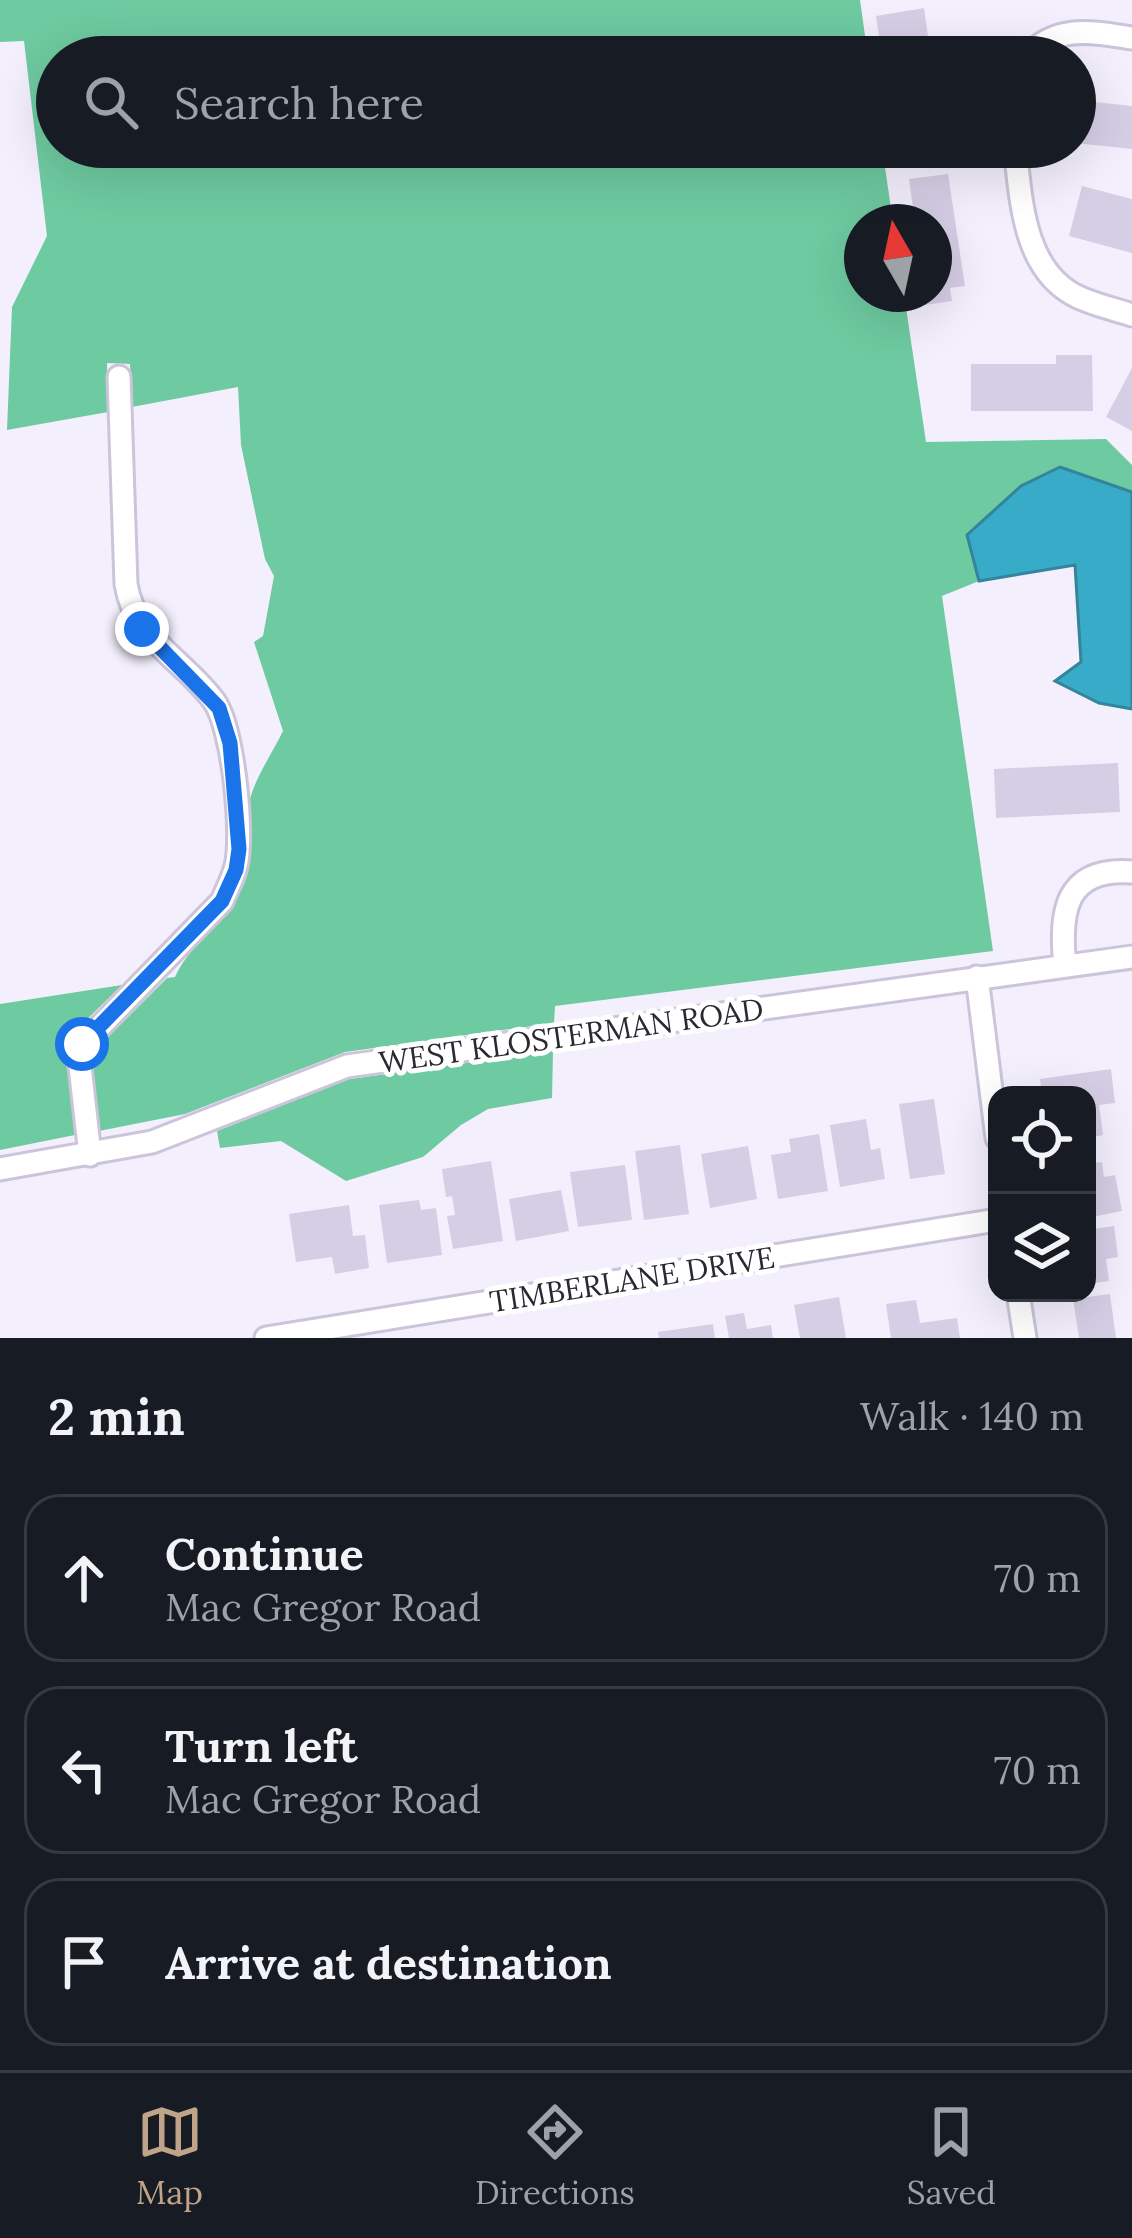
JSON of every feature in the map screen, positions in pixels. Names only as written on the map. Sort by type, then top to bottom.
[{"type":"street","points":[[1057,36],[1079,30],[1132,38]]},
{"type":"street","points":[[1018,168],[1024,219],[1043,263],[1064,289],[1079,298],[1132,315]]},
{"type":"street","points":[[90,1155],[78,1048],[222,901],[236,870],[239,849],[230,743],[219,708],[149,638],[131,608],[126,584],[119,377]]},
{"type":"street","points":[[1065,966],[1062,918],[1070,896],[1103,872],[1132,872]]},
{"type":"street","name":"WEST KLOSTERMAN ROAD","points":[[0,1169],[152,1142],[347,1066],[1132,957]]},
{"type":"street","points":[[977,977],[991,1086]]},
{"type":"street","name":"TIMBERLANE DRIVE","points":[[266,1338],[988,1221]]},
{"type":"street","points":[[1019,1302],[1025,1338]]},
{"type":"green space","points":[[0,0],[860,0],[865,36],[36,36],[36,143],[24,41],[0,42]]},
{"type":"green space","points":[[39,168],[885,168],[890,204],[844,204],[844,312],[907,312],[926,442],[1106,439],[1132,465],[1132,492],[1060,467],[968,535],[979,581],[942,596],[993,951],[555,1006],[554,1023],[345,1052],[185,1114],[99,1131],[90,1055],[167,978],[175,977],[233,904],[247,876],[250,800],[283,731],[254,642],[263,636],[274,576],[265,559],[241,445],[238,387],[132,407],[130,364],[107,363],[108,412],[7,430],[12,307],[47,236]]},
{"type":"green space","points":[[122,985],[73,1033],[66,1046],[75,1135],[0,1150],[0,1004]]},
{"type":"green space","points":[[553,1051],[552,1098],[488,1109],[423,1157],[346,1181],[281,1141],[220,1148],[217,1131],[350,1079]]},
{"type":"water","points":[[1060,467],[1132,492],[1132,709],[1099,703],[1055,681],[1081,662],[1075,565],[979,581],[967,535],[1021,486]]},
{"type":"building","points":[[924,8],[928,36],[879,36],[876,16]]},
{"type":"building","points":[[1096,102],[1132,106],[1132,149],[1096,145]]},
{"type":"building","points":[[948,174],[965,286],[952,288],[952,204],[912,204],[909,179]]},
{"type":"building","points":[[1082,186],[1132,199],[1132,253],[1069,236]]},
{"type":"building","points":[[1056,355],[1092,355],[1093,411],[971,411],[971,364],[1056,364]]},
{"type":"building","points":[[1132,368],[1132,431],[1106,417]]},
{"type":"building","points":[[1118,763],[1120,812],[996,818],[994,769]]},
{"type":"building","points":[[1111,1069],[1115,1103],[1099,1105],[1103,1135],[1096,1136],[1096,1086],[1041,1086],[1040,1079]]},
{"type":"building","points":[[934,1099],[945,1174],[910,1179],[899,1104]]},
{"type":"building","points":[[866,1119],[871,1150],[880,1148],[885,1179],[840,1187],[830,1125]]},
{"type":"building","points":[[819,1134],[828,1191],[778,1199],[771,1155],[791,1152],[789,1139]]},
{"type":"building","points":[[680,1145],[689,1214],[644,1220],[635,1151]]},
{"type":"building","points":[[748,1146],[757,1199],[710,1208],[701,1154]]},
{"type":"building","points":[[491,1161],[503,1241],[453,1249],[447,1216],[455,1215],[452,1196],[446,1197],[442,1169]]},
{"type":"building","points":[[1102,1162],[1104,1177],[1115,1175],[1122,1211],[1096,1216],[1096,1163]]},
{"type":"building","points":[[625,1165],[632,1220],[578,1227],[570,1172]]},
{"type":"building","points":[[561,1190],[569,1231],[516,1241],[509,1199]]},
{"type":"building","points":[[419,1200],[421,1210],[436,1208],[442,1255],[387,1263],[379,1205]]},
{"type":"building","points":[[349,1205],[353,1236],[365,1235],[369,1268],[335,1274],[332,1257],[296,1262],[289,1214]]},
{"type":"building","points":[[1114,1226],[1118,1257],[1106,1259],[1109,1281],[1096,1283],[1096,1229]]},
{"type":"building","points":[[1110,1294],[1116,1338],[1079,1338],[1073,1302],[1096,1302],[1096,1296]]},
{"type":"building","points":[[839,1297],[846,1338],[800,1338],[794,1305]]},
{"type":"building","points":[[916,1300],[920,1323],[957,1318],[960,1338],[891,1338],[886,1304]]},
{"type":"building","points":[[744,1313],[747,1329],[771,1325],[773,1338],[729,1338],[725,1316]]},
{"type":"building","points":[[713,1324],[715,1338],[659,1338],[658,1332]]},
{"type":"route","points":[[82,1044],[222,901],[236,870],[239,849],[230,743],[219,708],[142,629]]}]
